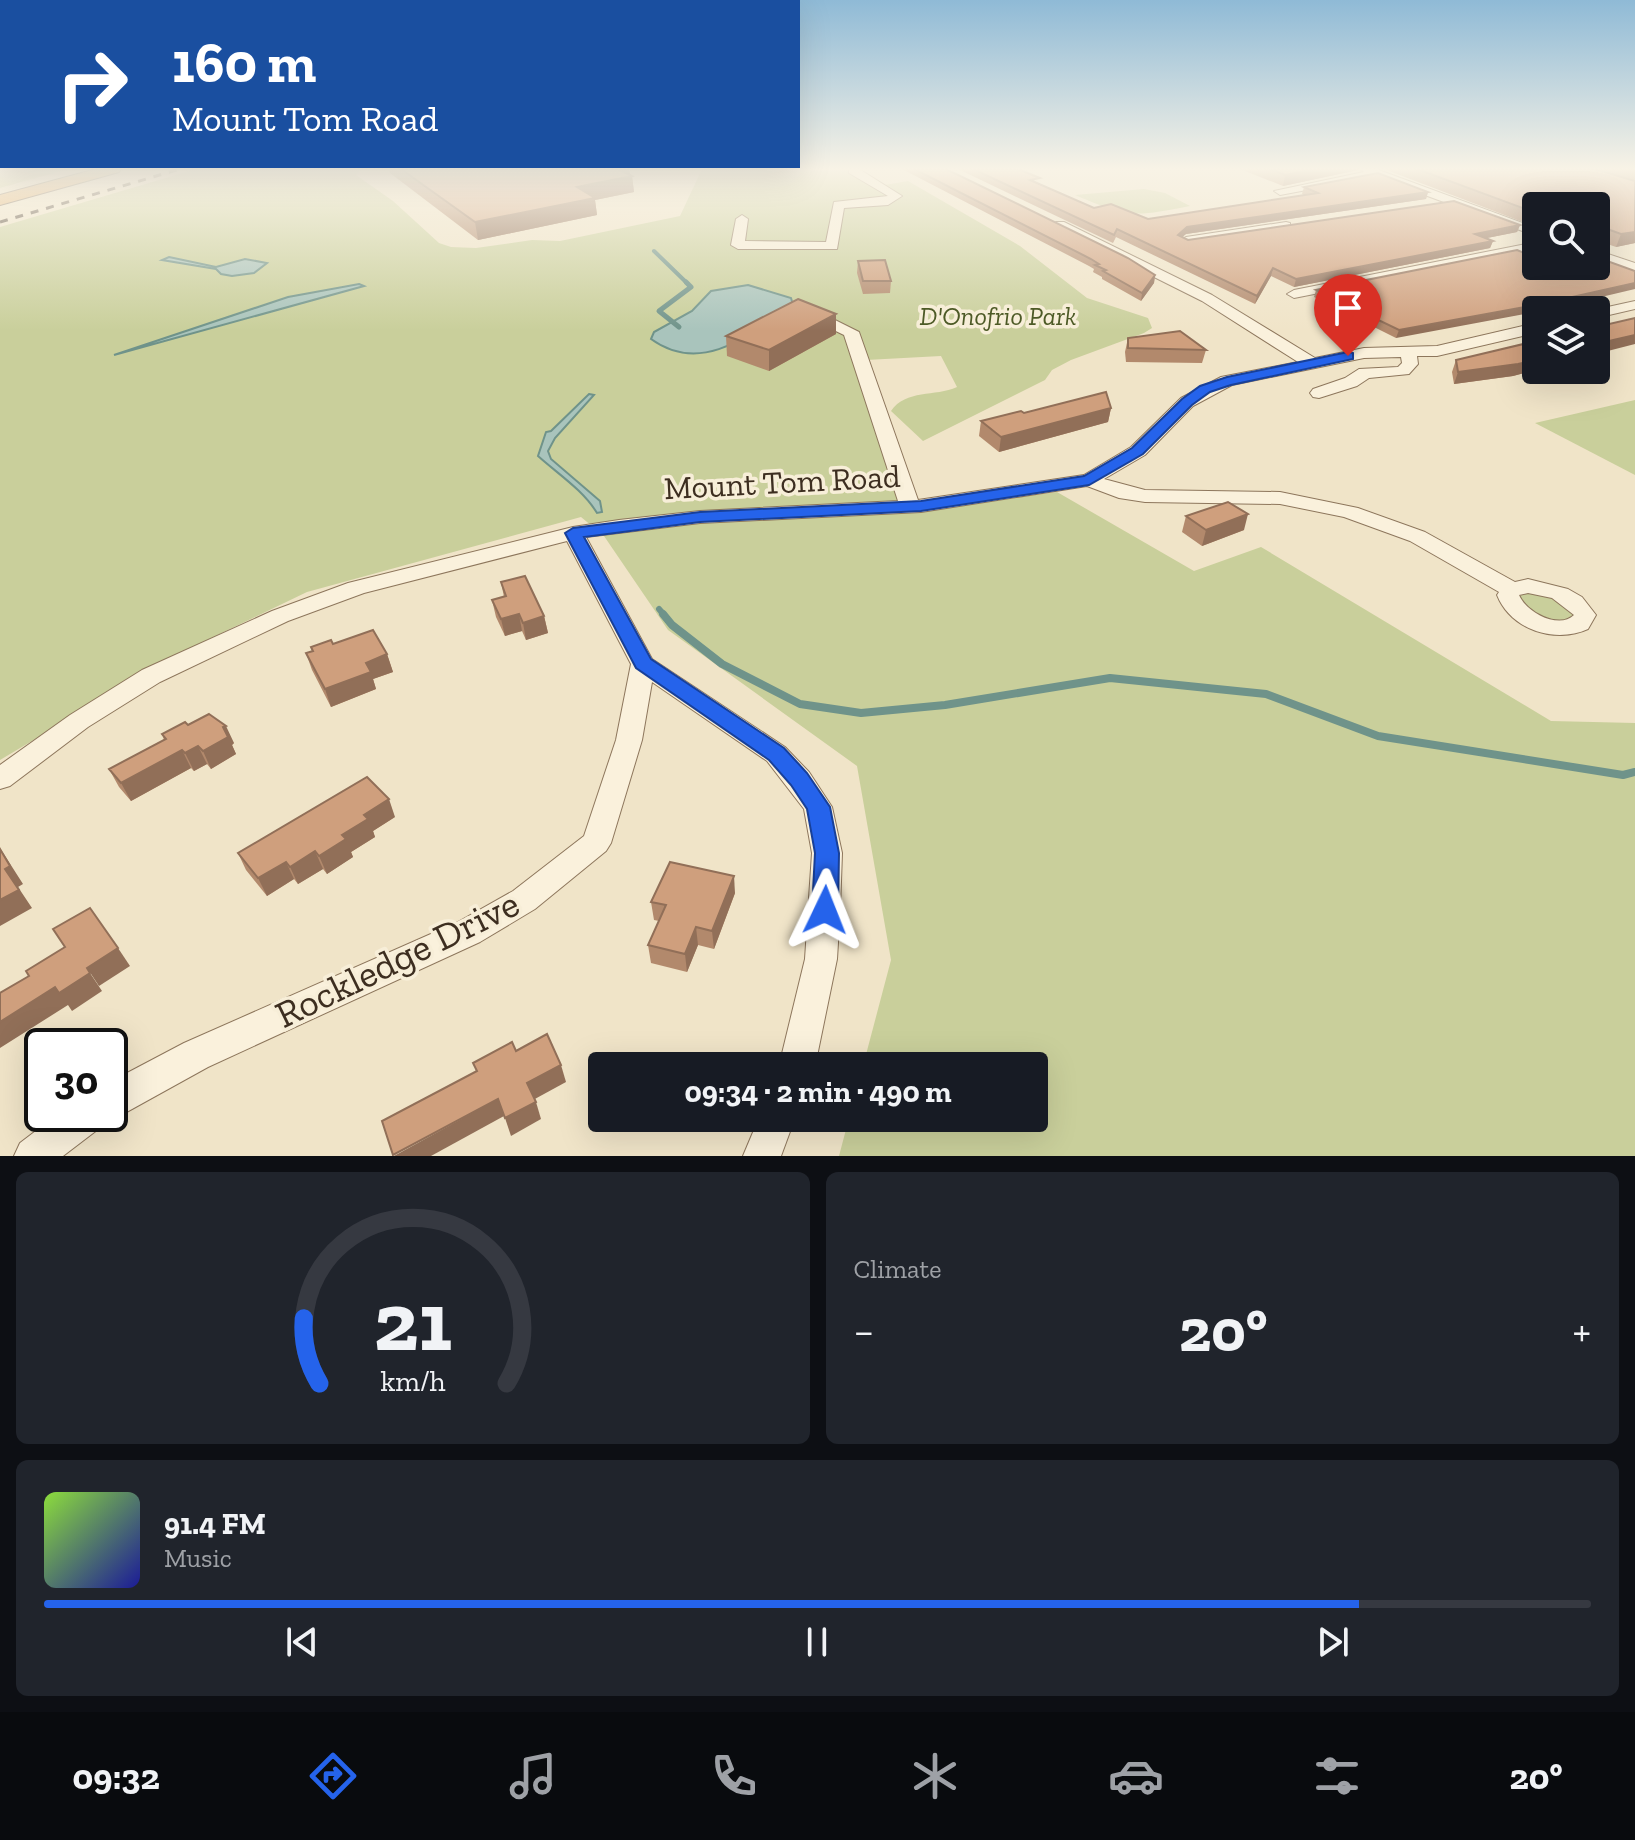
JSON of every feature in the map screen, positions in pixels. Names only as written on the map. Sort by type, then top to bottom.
[{"type":"street","points":[[741,223],[738,245],[832,246],[835,223]]},
{"type":"street","points":[[1056,223],[1194,291],[1313,364]]},
{"type":"street","points":[[1186,241],[1307,223]]},
{"type":"street","points":[[1294,294],[1522,249]]},
{"type":"street","points":[[1610,259],[1635,268]]},
{"type":"street","points":[[1610,311],[1635,305]]},
{"type":"street","points":[[812,314],[851,332],[910,507]]},
{"type":"street","name":"Mount Tom Road","points":[[0,779],[79,721],[151,676],[280,616],[356,588],[573,533],[700,517],[910,507],[1089,480],[1138,451],[1187,402],[1205,389],[1227,381],[1364,353],[1437,351],[1522,331]]},
{"type":"street","points":[[1319,393],[1351,382],[1365,373],[1403,371],[1410,364],[1408,352]]},
{"type":"street","points":[[1089,480],[1107,490],[1129,495],[1247,496],[1353,513],[1400,527],[1437,544],[1478,566],[1511,590]]},
{"type":"street","points":[[573,533],[643,664],[776,754],[799,779],[818,807],[827,853],[821,959],[800,1052]]},
{"type":"street","name":"Rockledge Drive","points":[[128,1091],[196,1055],[469,932],[524,900],[596,843],[629,740],[643,664]]},
{"type":"street","points":[[33,1156],[64,1132]]},
{"type":"street","points":[[762,1156],[771,1132]]},
{"type":"green space","name":"D'Onofrio Park","points":[[14,223],[417,223],[439,243],[476,248],[532,240],[560,241],[647,223],[980,223],[1020,246],[1087,298],[1148,318],[1152,328],[1071,360],[1052,370],[1045,380],[923,441],[891,411],[897,404],[913,396],[957,387],[941,356],[866,360],[916,512],[1057,492],[1194,571],[1261,547],[1551,721],[1635,723],[1635,1156],[839,1156],[845,1132],[1048,1132],[1048,1052],[867,1052],[891,960],[857,766],[668,630],[604,536],[581,517],[307,592],[178,654],[0,760],[0,227]]},
{"type":"green space","points":[[1635,400],[1635,475],[1535,423]]},
{"type":"green space","points":[[1543,590],[1576,610],[1574,621],[1547,623],[1512,594]]},
{"type":"water","points":[[169,257],[216,267],[245,259],[267,263],[254,273],[232,276],[221,274],[216,269],[162,260]]},
{"type":"water","points":[[359,284],[364,286],[114,355],[288,297]]},
{"type":"water","points":[[748,285],[791,298],[793,305],[743,338],[707,352],[689,353],[670,349],[651,339],[654,332],[692,311],[711,291]]},
{"type":"water","points":[[589,394],[594,395],[555,438],[548,451],[551,459],[600,501],[602,512],[597,513],[577,490],[538,456],[546,432],[551,431]]},
{"type":"building","points":[[1020,223],[1056,223],[1128,258],[1155,275],[1142,293],[1103,271],[1106,270],[1095,265],[1099,264]]},
{"type":"building","points":[[1088,223],[1215,223],[1187,227],[1178,235],[1188,240],[1304,223],[1520,225],[1475,234],[1493,241],[1296,279],[1273,268],[1257,296],[1117,229],[1114,235]]},
{"type":"building","points":[[1610,223],[1635,223],[1635,232],[1621,234],[1610,230]]},
{"type":"building","points":[[1517,250],[1522,252],[1522,280],[1610,280],[1610,262],[1635,271],[1635,283],[1577,296],[1522,296],[1522,307],[1399,330],[1316,290]]},
{"type":"building","points":[[885,260],[891,281],[863,281],[858,261]]},
{"type":"building","points":[[798,299],[836,314],[769,350],[726,336]]},
{"type":"building","points":[[1635,318],[1635,335],[1610,341],[1610,324]]},
{"type":"building","points":[[1180,331],[1206,350],[1128,348],[1128,338]]},
{"type":"building","points":[[1522,344],[1522,363],[1458,372],[1456,360]]},
{"type":"building","points":[[1106,392],[1111,408],[1001,437],[981,421],[1021,411],[1024,413]]},
{"type":"building","points":[[1228,502],[1248,514],[1206,530],[1186,516]]},
{"type":"building","points":[[525,576],[544,616],[523,623],[519,614],[501,619],[492,600],[506,596],[501,582]]},
{"type":"building","points":[[373,630],[387,654],[366,663],[371,672],[325,689],[306,653],[313,651],[311,647],[331,640],[333,644]]},
{"type":"building","points":[[209,714],[226,726],[223,727],[228,737],[203,751],[198,746],[185,753],[182,750],[121,783],[109,769],[166,739],[162,734]]},
{"type":"building","points":[[367,777],[389,799],[364,815],[368,819],[342,835],[346,839],[319,856],[315,851],[290,867],[286,862],[258,878],[238,853]]},
{"type":"building","points":[[0,849],[10,866],[5,869],[19,890],[0,900]]},
{"type":"building","points":[[670,862],[734,876],[712,931],[696,927],[685,954],[648,945],[666,905],[651,902]]},
{"type":"building","points":[[90,908],[118,948],[87,968],[90,973],[59,993],[55,987],[0,1022],[0,993],[29,976],[26,971],[65,947],[53,929]]},
{"type":"building","points":[[547,1034],[561,1065],[527,1083],[536,1102],[505,1118],[498,1099],[393,1155],[382,1121],[477,1071],[473,1063],[512,1042],[516,1051]]},
{"type":"waterway","points":[[654,251],[688,284]]},
{"type":"waterway","points":[[679,327],[659,311],[691,287],[688,284]]},
{"type":"waterway","points":[[659,609],[665,616]]},
{"type":"waterway","points":[[663,614],[672,625],[722,664],[800,704],[861,713],[945,705],[1110,678],[1266,694],[1378,736],[1623,775],[1635,772]]},
{"type":"route","points":[[825,910],[827,853],[818,807],[799,779],[776,754],[643,664],[573,533],[661,520],[921,506],[1089,480],[1138,451],[1187,402],[1205,389],[1227,381],[1348,356]]}]
